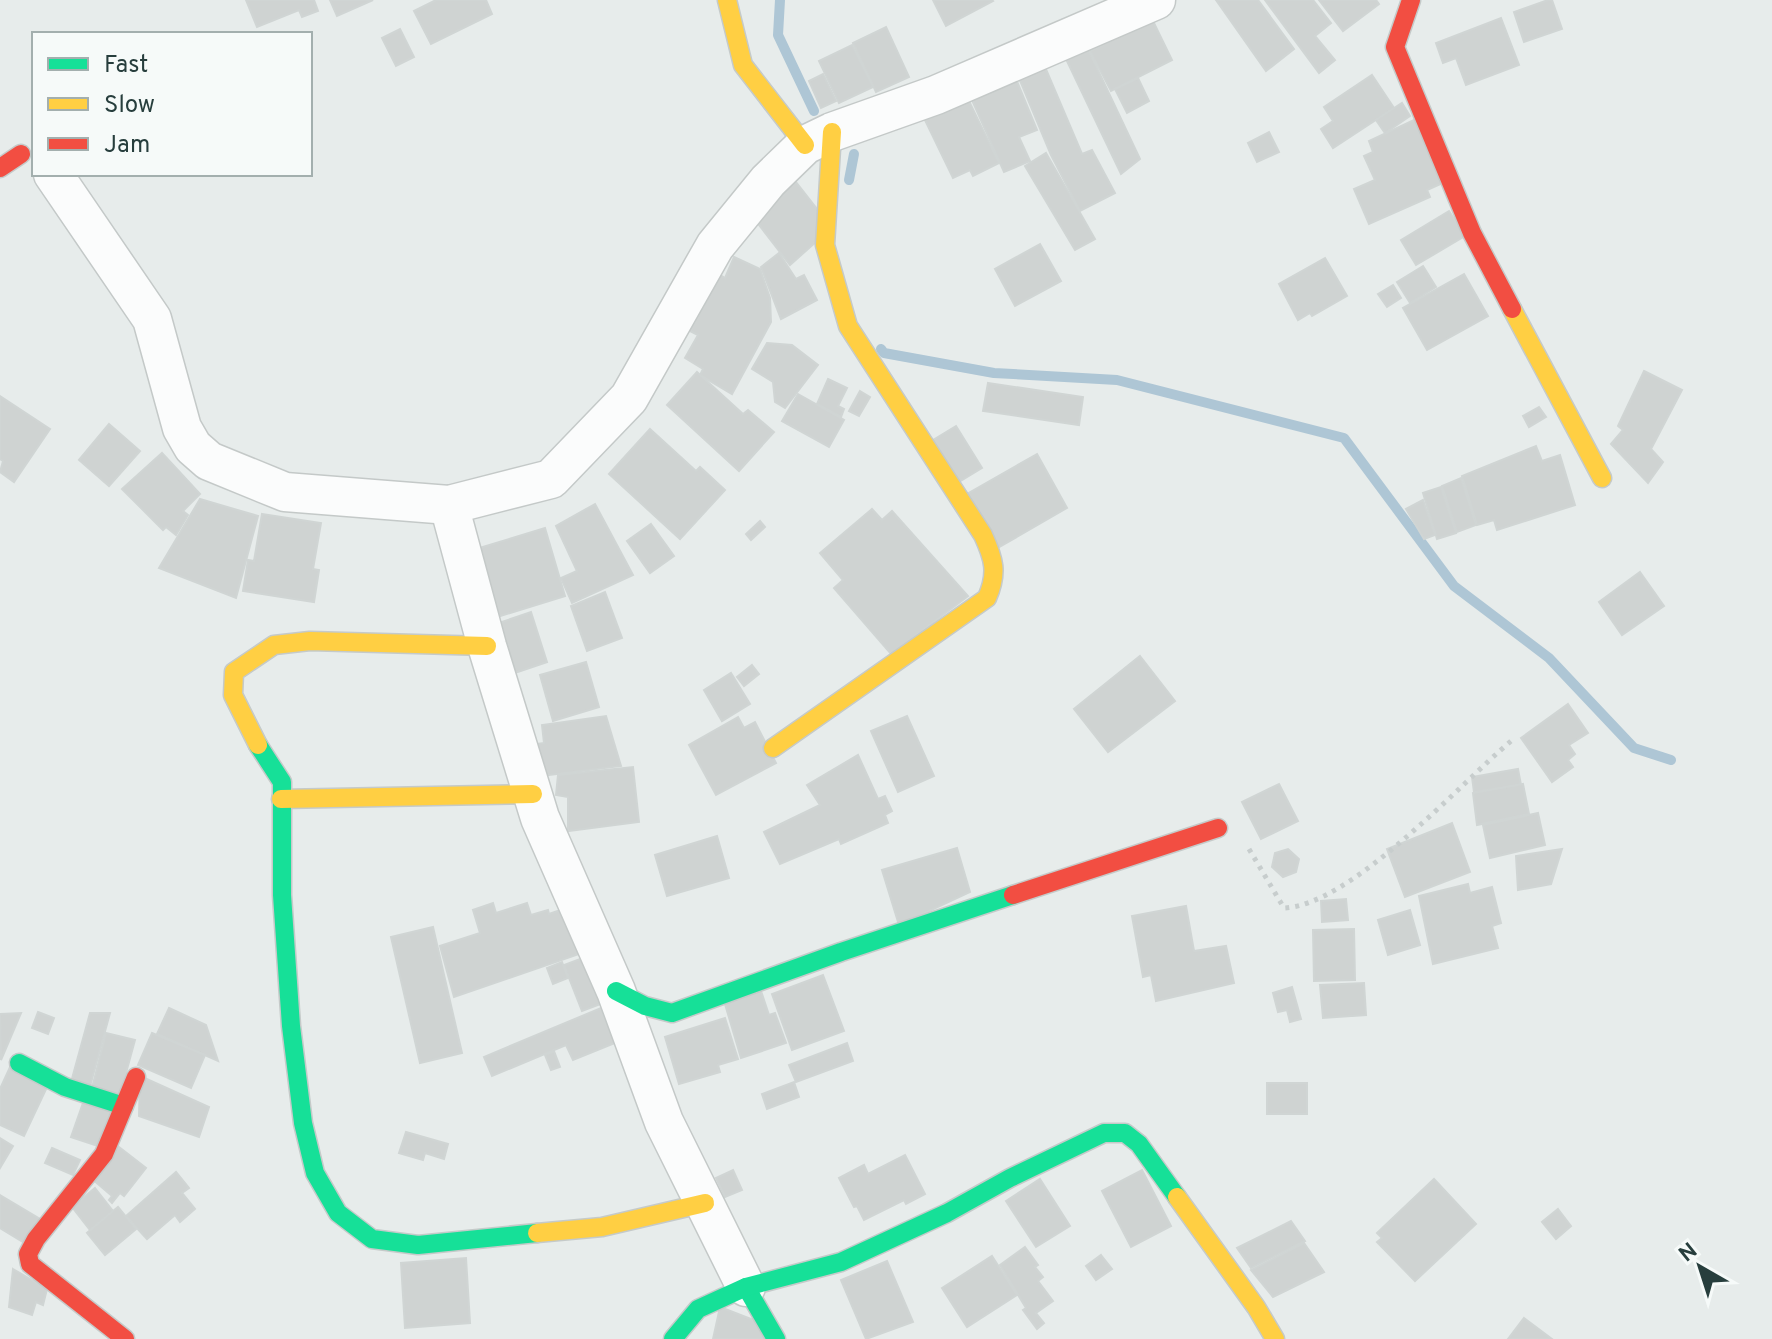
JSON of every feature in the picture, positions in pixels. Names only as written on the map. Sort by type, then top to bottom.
[{"type":"street","points":[[727,0],[743,65],[818,138],[825,245],[848,326],[983,535],[995,560],[997,579],[987,598],[773,748]]},
{"type":"street","points":[[54,176],[152,319],[182,428],[193,447],[209,461],[285,492],[449,505],[551,479],[629,398],[715,246],[768,181],[818,138],[936,95],[1156,0]]},
{"type":"street","points":[[1411,0],[1395,47],[1408,81],[1472,233],[1602,478]]},
{"type":"street","points":[[449,505],[487,646],[540,818],[616,991],[664,1122],[746,1287],[776,1339]]},
{"type":"street","points":[[487,646],[310,641],[274,645],[234,672],[233,695],[250,732],[282,782],[282,895],[291,1026],[303,1123],[315,1173],[338,1213],[372,1239],[418,1245],[602,1227],[705,1203]]},
{"type":"street","points":[[281,799],[533,794]]},
{"type":"street","points":[[616,991],[645,1006],[672,1013],[841,952],[1218,828]]},
{"type":"street","points":[[19,1063],[65,1087],[124,1106]]},
{"type":"street","points":[[125,1339],[30,1264],[28,1254],[36,1239],[104,1154],[136,1077]]},
{"type":"street","points":[[673,1339],[698,1309],[746,1287],[841,1262],[947,1213],[1010,1178],[1104,1133],[1125,1133],[1139,1144],[1256,1307],[1275,1339]]},
{"type":"path","points":[[1218,828],[1231,827],[1255,857],[1284,908],[1292,908],[1326,896],[1361,874],[1408,836],[1511,741]]},
{"type":"building","points":[[246,0],[314,0],[318,11],[302,17],[299,10],[257,27]]},
{"type":"building","points":[[330,0],[373,0],[337,16]]},
{"type":"building","points":[[436,0],[486,0],[492,14],[431,44],[414,11]]},
{"type":"building","points":[[933,0],[992,0],[993,1],[946,26]]},
{"type":"building","points":[[1216,0],[1258,0],[1294,49],[1266,71]]},
{"type":"building","points":[[1265,0],[1313,0],[1331,23],[1315,36],[1335,60],[1319,73]]},
{"type":"building","points":[[1319,0],[1376,0],[1379,4],[1343,31]]},
{"type":"building","points":[[1552,0],[1562,29],[1524,42],[1514,12]]},
{"type":"building","points":[[1501,18],[1519,65],[1466,85],[1456,58],[1443,63],[1436,43]]},
{"type":"building","points":[[1152,19],[1172,60],[1111,91],[1090,51]]},
{"type":"building","points":[[886,27],[909,77],[876,92],[853,43]]},
{"type":"building","points":[[400,29],[414,57],[396,66],[382,38]]},
{"type":"building","points":[[852,45],[873,87],[839,103],[819,61]]},
{"type":"building","points":[[1088,49],[1140,159],[1121,174],[1066,59]]},
{"type":"building","points":[[1045,67],[1082,154],[1092,150],[1115,193],[1080,211],[1051,155],[1019,78]]},
{"type":"building","points":[[823,74],[836,101],[821,108],[809,81]]},
{"type":"building","points":[[1014,74],[1037,130],[1019,137],[1030,161],[1004,172],[968,91]]},
{"type":"building","points":[[1372,75],[1394,108],[1333,148],[1321,129],[1333,121],[1324,107]]},
{"type":"building","points":[[1138,78],[1149,101],[1127,113],[1115,89]]},
{"type":"building","points":[[966,95],[999,163],[973,176],[970,170],[953,178],[923,116]]},
{"type":"building","points":[[1402,103],[1410,116],[1385,133],[1376,120]]},
{"type":"building","points":[[1416,119],[1445,182],[1427,190],[1430,197],[1369,224],[1354,189],[1375,180],[1364,156],[1373,152],[1369,141]]},
{"type":"building","points":[[1269,132],[1279,152],[1257,162],[1248,143]]},
{"type":"building","points":[[1046,153],[1095,239],[1075,250],[1025,166]]},
{"type":"building","points":[[796,182],[821,214],[817,241],[790,265],[752,216]]},
{"type":"building","points":[[1449,211],[1465,236],[1416,265],[1401,240]]},
{"type":"building","points":[[1040,244],[1061,281],[1015,306],[995,269]]},
{"type":"building","points":[[779,253],[796,279],[804,275],[817,300],[781,319],[761,267]]},
{"type":"building","points":[[734,257],[760,269],[770,298],[771,322],[732,394],[700,375],[703,369],[685,358],[698,335],[690,331],[720,275],[725,278]]},
{"type":"building","points":[[1325,258],[1347,296],[1312,316],[1310,313],[1298,320],[1279,284]]},
{"type":"building","points":[[1423,266],[1436,287],[1410,303],[1397,282]]},
{"type":"building","points":[[1464,274],[1488,316],[1427,350],[1403,308]]},
{"type":"building","points":[[1393,285],[1401,298],[1387,307],[1378,294]]},
{"type":"building","points":[[767,343],[792,345],[818,365],[785,408],[775,402],[773,382],[752,369]]},
{"type":"building","points":[[1644,371],[1682,390],[1651,449],[1663,462],[1648,483],[1611,444],[1623,430],[1618,426]]},
{"type":"building","points":[[697,372],[743,414],[748,410],[774,432],[739,471],[667,405]]},
{"type":"building","points":[[828,379],[847,388],[838,406],[844,409],[841,417],[817,404]]},
{"type":"building","points":[[988,383],[1083,397],[1079,425],[983,411]]},
{"type":"building","points":[[860,391],[870,397],[859,416],[849,411]]},
{"type":"building","points":[[798,394],[844,420],[829,447],[782,421]]},
{"type":"building","points":[[0,396],[50,429],[14,482],[0,472],[3,461],[0,459]]},
{"type":"building","points":[[1539,407],[1546,417],[1529,427],[1523,416]]},
{"type":"building","points":[[109,424],[140,451],[109,486],[79,460]]},
{"type":"building","points":[[956,426],[982,468],[959,482],[933,440]]},
{"type":"building","points":[[650,429],[696,471],[700,467],[725,490],[680,539],[609,474]]},
{"type":"building","points":[[1536,446],[1542,461],[1560,455],[1575,505],[1497,530],[1494,520],[1477,525],[1462,476]]},
{"type":"building","points":[[162,453],[200,494],[183,511],[188,515],[176,535],[166,527],[163,530],[122,489]]},
{"type":"building","points":[[1037,454],[1067,508],[996,549],[965,495]]},
{"type":"building","points":[[1461,478],[1476,525],[1457,532],[1442,486]]},
{"type":"building","points":[[1441,487],[1456,533],[1437,539],[1423,493]]},
{"type":"building","points":[[200,499],[258,516],[236,598],[159,568]]},
{"type":"building","points":[[1423,500],[1435,535],[1424,539],[1406,509]]},
{"type":"building","points":[[595,504],[633,575],[572,603],[561,578],[577,571],[556,526]]},
{"type":"building","points":[[872,509],[882,520],[892,511],[968,596],[891,654],[834,588],[843,580],[820,553]]},
{"type":"building","points":[[262,514],[321,523],[313,569],[319,570],[314,602],[243,591],[248,560],[254,561]]},
{"type":"building","points":[[760,521],[765,527],[751,540],[746,534]]},
{"type":"building","points":[[651,524],[674,556],[650,573],[627,541]]},
{"type":"building","points":[[545,528],[565,596],[494,618],[473,550]]},
{"type":"building","points":[[1640,572],[1664,606],[1622,635],[1599,602]]},
{"type":"building","points":[[605,592],[622,638],[587,651],[571,606]]},
{"type":"building","points":[[531,612],[547,662],[509,675],[493,625]]},
{"type":"building","points":[[1140,656],[1175,701],[1108,752],[1074,709]]},
{"type":"building","points":[[586,662],[599,707],[553,721],[540,675]]},
{"type":"building","points":[[752,665],[759,674],[744,686],[737,677]]},
{"type":"building","points":[[731,673],[750,704],[722,721],[704,690]]},
{"type":"building","points":[[1568,704],[1588,733],[1569,745],[1575,754],[1568,760],[1573,767],[1552,782],[1521,738]]},
{"type":"building","points":[[606,716],[621,766],[534,777],[529,745],[544,743],[542,725]]},
{"type":"building","points":[[907,716],[934,776],[898,792],[871,731]]},
{"type":"building","points":[[738,717],[744,728],[755,722],[776,763],[716,795],[689,745]]},
{"type":"building","points":[[858,755],[878,799],[885,796],[892,811],[885,815],[888,823],[841,844],[839,839],[780,864],[764,832],[820,805],[807,785]]},
{"type":"building","points":[[633,767],[639,822],[568,831],[568,797],[556,795],[558,775]]},
{"type":"building","points":[[1518,769],[1521,785],[1474,792],[1472,777]]},
{"type":"building","points":[[1279,784],[1298,821],[1261,839],[1242,802]]},
{"type":"building","points":[[1523,784],[1529,814],[1477,825],[1473,793]]},
{"type":"building","points":[[1538,813],[1545,845],[1490,858],[1483,825]]},
{"type":"building","points":[[1452,823],[1470,872],[1405,897],[1387,849]]},
{"type":"building","points":[[717,836],[729,878],[667,896],[655,855]]},
{"type":"building","points":[[957,848],[970,892],[899,925],[882,870]]},
{"type":"building","points":[[1288,849],[1299,859],[1296,872],[1283,877],[1272,867],[1275,853]]},
{"type":"building","points":[[1562,849],[1551,884],[1518,890],[1516,856]]},
{"type":"building","points":[[1468,884],[1470,893],[1492,887],[1501,923],[1492,926],[1498,948],[1433,964],[1419,896]]},
{"type":"building","points":[[1346,899],[1348,920],[1322,922],[1321,901]]},
{"type":"building","points":[[493,903],[496,913],[527,903],[531,915],[548,910],[549,914],[569,907],[585,952],[454,997],[440,946],[480,933],[473,910]]},
{"type":"building","points":[[1186,906],[1194,951],[1226,946],[1234,983],[1156,1001],[1151,975],[1143,977],[1132,916]]},
{"type":"building","points":[[1410,910],[1420,945],[1388,955],[1378,920]]},
{"type":"building","points":[[433,927],[462,1053],[420,1063],[391,937]]},
{"type":"building","points":[[1354,929],[1355,980],[1314,981],[1313,930]]},
{"type":"building","points":[[588,956],[606,1002],[582,1011],[564,965]]},
{"type":"building","points":[[562,962],[568,978],[553,984],[547,968]]},
{"type":"building","points":[[823,975],[844,1031],[792,1050],[772,994]]},
{"type":"building","points":[[1364,983],[1366,1015],[1323,1018],[1320,985]]},
{"type":"building","points":[[1292,987],[1301,1019],[1290,1022],[1287,1010],[1278,1012],[1273,993]]},
{"type":"building","points":[[761,991],[769,1015],[775,1013],[786,1043],[741,1058],[725,1004]]},
{"type":"building","points":[[169,1008],[206,1025],[218,1061],[157,1034]]},
{"type":"building","points":[[601,1008],[615,1043],[573,1060],[566,1045],[492,1076],[484,1057]]},
{"type":"building","points":[[38,1012],[54,1018],[48,1034],[32,1028]]},
{"type":"building","points":[[21,1013],[1,1060],[0,1014]]},
{"type":"building","points":[[90,1013],[110,1013],[89,1090],[70,1086]]},
{"type":"building","points":[[725,1018],[738,1059],[718,1065],[720,1072],[679,1084],[665,1037]]},
{"type":"building","points":[[106,1033],[135,1040],[120,1095],[92,1088]]},
{"type":"building","points":[[152,1033],[205,1055],[191,1088],[138,1065]]},
{"type":"building","points":[[847,1043],[853,1061],[796,1082],[789,1065]]},
{"type":"building","points":[[554,1051],[560,1067],[551,1070],[545,1055]]},
{"type":"building","points":[[10,1067],[48,1085],[24,1136],[0,1125],[0,1089]]},
{"type":"building","points":[[140,1076],[209,1107],[199,1137],[139,1116]]},
{"type":"building","points":[[794,1082],[799,1097],[767,1109],[762,1094]]},
{"type":"building","points":[[1267,1083],[1307,1083],[1307,1114],[1267,1114]]},
{"type":"building","points":[[83,1103],[115,1113],[104,1148],[71,1137]]},
{"type":"building","points":[[406,1132],[448,1144],[444,1159],[425,1153],[423,1160],[399,1153]]},
{"type":"building","points":[[0,1138],[13,1146],[0,1168]]},
{"type":"building","points":[[119,1147],[146,1168],[124,1196],[120,1193],[112,1203],[109,1200],[112,1196],[92,1179]]},
{"type":"building","points":[[52,1148],[80,1160],[73,1175],[45,1163]]},
{"type":"building","points":[[905,1155],[925,1194],[906,1204],[904,1200],[864,1220],[839,1178],[864,1165],[868,1174]]},
{"type":"building","points":[[733,1170],[742,1190],[725,1197],[716,1178]]},
{"type":"building","points":[[1142,1170],[1171,1226],[1131,1247],[1102,1191]]},
{"type":"building","points":[[176,1172],[189,1188],[182,1193],[195,1209],[180,1222],[175,1215],[147,1239],[126,1216]]},
{"type":"building","points":[[1040,1179],[1070,1226],[1036,1247],[1006,1201]]},
{"type":"building","points":[[1434,1179],[1476,1224],[1415,1281],[1377,1242],[1382,1238],[1377,1233]]},
{"type":"building","points":[[95,1188],[113,1211],[90,1230],[72,1207]]},
{"type":"building","points":[[0,1195],[42,1220],[28,1245],[0,1228]]},
{"type":"building","points":[[118,1207],[136,1229],[105,1255],[87,1233]]},
{"type":"building","points":[[1558,1209],[1571,1226],[1556,1239],[1542,1222]]},
{"type":"building","points":[[1291,1221],[1305,1241],[1251,1268],[1237,1248]]},
{"type":"building","points":[[1304,1243],[1324,1272],[1273,1297],[1251,1270]]},
{"type":"building","points":[[1025,1247],[1043,1277],[1038,1281],[1053,1301],[1036,1313],[1044,1323],[1037,1329],[1023,1310],[1026,1308],[1000,1265]]},
{"type":"building","points":[[1101,1255],[1112,1269],[1096,1280],[1086,1266]]},
{"type":"building","points":[[992,1256],[1017,1295],[967,1327],[942,1288]]},
{"type":"building","points":[[466,1258],[470,1323],[405,1328],[401,1263]]},
{"type":"building","points":[[887,1261],[913,1322],[866,1339],[841,1280]]},
{"type":"building","points":[[13,1269],[47,1289],[43,1305],[36,1302],[32,1315],[9,1307]]},
{"type":"building","points":[[720,1307],[759,1322],[769,1339],[713,1339]]},
{"type":"building","points":[[1524,1318],[1552,1339],[1508,1339]]},
{"type":"waterway","points":[[780,0],[778,35],[814,111]]},
{"type":"waterway","points":[[849,180],[854,154]]},
{"type":"waterway","points":[[881,349],[884,353],[994,373],[1117,380],[1344,438],[1454,586],[1549,658],[1634,748],[1671,760]]},
{"type":"traffic: fast","points":[[258,745],[282,782],[282,895],[291,1026],[303,1123],[315,1173],[338,1213],[372,1239],[418,1245],[537,1233]]},
{"type":"traffic: fast","points":[[616,991],[645,1006],[672,1013],[1013,895]]},
{"type":"traffic: fast","points":[[19,1063],[65,1087],[124,1106]]},
{"type":"traffic: fast","points":[[673,1339],[698,1309],[746,1287],[841,1262],[947,1213],[1010,1178],[1104,1133],[1125,1133],[1139,1144],[1177,1197]]},
{"type":"traffic: fast","points":[[746,1287],[776,1339]]},
{"type":"traffic: slow","points":[[727,0],[743,65],[805,145]]},
{"type":"traffic: slow","points":[[773,748],[987,598],[993,573],[992,559],[983,535],[848,326],[825,245],[832,132]]},
{"type":"traffic: slow","points":[[1512,309],[1602,478]]},
{"type":"traffic: slow","points":[[258,745],[233,695],[234,672],[274,645],[310,641],[487,646]]},
{"type":"traffic: slow","points":[[281,799],[533,794]]},
{"type":"traffic: slow","points":[[1177,1197],[1256,1307],[1275,1339]]},
{"type":"traffic: slow","points":[[537,1233],[602,1227],[705,1203]]},
{"type":"traffic: jam","points":[[1411,0],[1395,47],[1472,233],[1512,309]]},
{"type":"traffic: jam","points":[[0,168],[21,154]]},
{"type":"traffic: jam","points":[[1013,895],[1218,828]]},
{"type":"traffic: jam","points":[[125,1339],[30,1264],[28,1254],[36,1239],[104,1154],[136,1077]]}]
